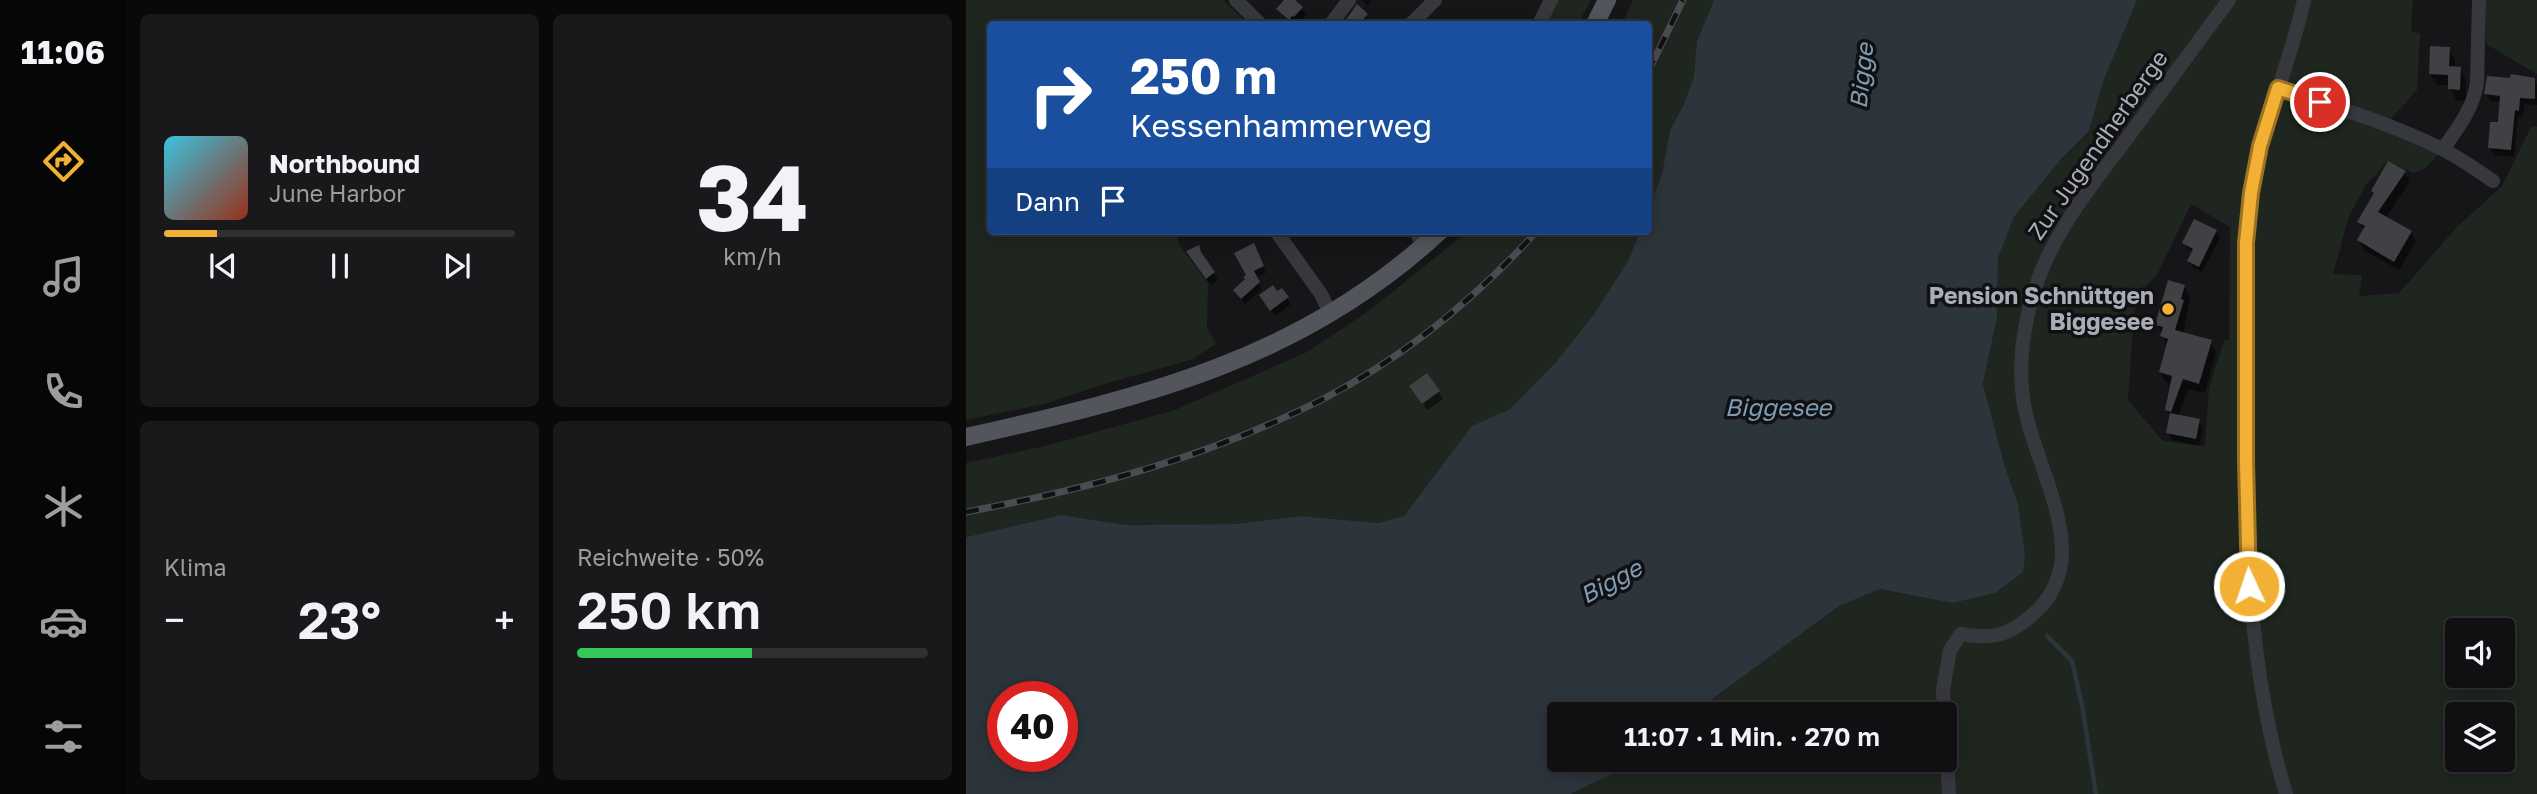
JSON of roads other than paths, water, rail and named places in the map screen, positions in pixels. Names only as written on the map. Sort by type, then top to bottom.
[{"type":"main road","points":[[1597,21],[1608,0]]},
{"type":"main road","points":[[966,437],[1079,411],[1195,378],[1263,349],[1331,313],[1386,275],[1419,239]]},
{"type":"street","points":[[1236,0],[1257,21]]},
{"type":"street","points":[[1333,21],[1349,0]]},
{"type":"street","points":[[1414,21],[1435,0]]},
{"type":"street","points":[[1540,21],[1551,0]]},
{"type":"street","name":"Zur Jugendherberge","points":[[1949,794],[1943,690],[1950,650],[1961,635],[1982,638],[2003,635],[2021,625],[2049,595],[2058,576],[2063,553],[2060,525],[2028,426],[2022,390],[2022,348],[2029,306],[2039,277],[2055,242],[2103,170],[2229,0]]},
{"type":"street","points":[[2286,794],[2269,729],[2253,628],[2247,531],[2246,243],[2251,193],[2260,146],[2304,0]]},
{"type":"street","points":[[2443,149],[2459,127],[2475,96],[2479,0]]},
{"type":"street","points":[[2278,88],[2386,125],[2443,149],[2493,181]]},
{"type":"street","points":[[1279,235],[1321,294],[1331,313]]},
{"type":"water","name":"Biggesee","points":[[1714,0],[2137,0],[2103,82],[2089,131],[2061,159],[2014,217],[1998,258],[1997,317],[1983,384],[2005,467],[2018,504],[2025,556],[2023,572],[1995,593],[1952,603],[1880,589],[1839,606],[1708,702],[1547,702],[1547,772],[1614,772],[1571,794],[966,794],[966,537],[1061,515],[1126,525],[1234,524],[1300,516],[1378,523],[1404,516],[1472,426],[1510,409],[1556,362],[1595,313],[1629,259],[1638,235],[1652,235],[1652,200],[1662,174],[1670,130],[1694,77],[1697,41]]},
{"type":"waterway","points":[[2047,636],[2072,661],[2096,794]]},
{"type":"railway","points":[[1652,64],[1683,0]]},
{"type":"railway","points":[[966,512],[1058,493],[1149,468],[1239,437],[1325,398],[1383,364],[1438,324],[1490,279],[1533,235]]},
{"type":"place","name":"Pension Schnüttgen Biggesee","points":[[2168,309]]},
{"type":"water label","name":"Bigge","points":[[1862,76]]},
{"type":"water label","name":"Bigge","points":[[1611,582]]}]
